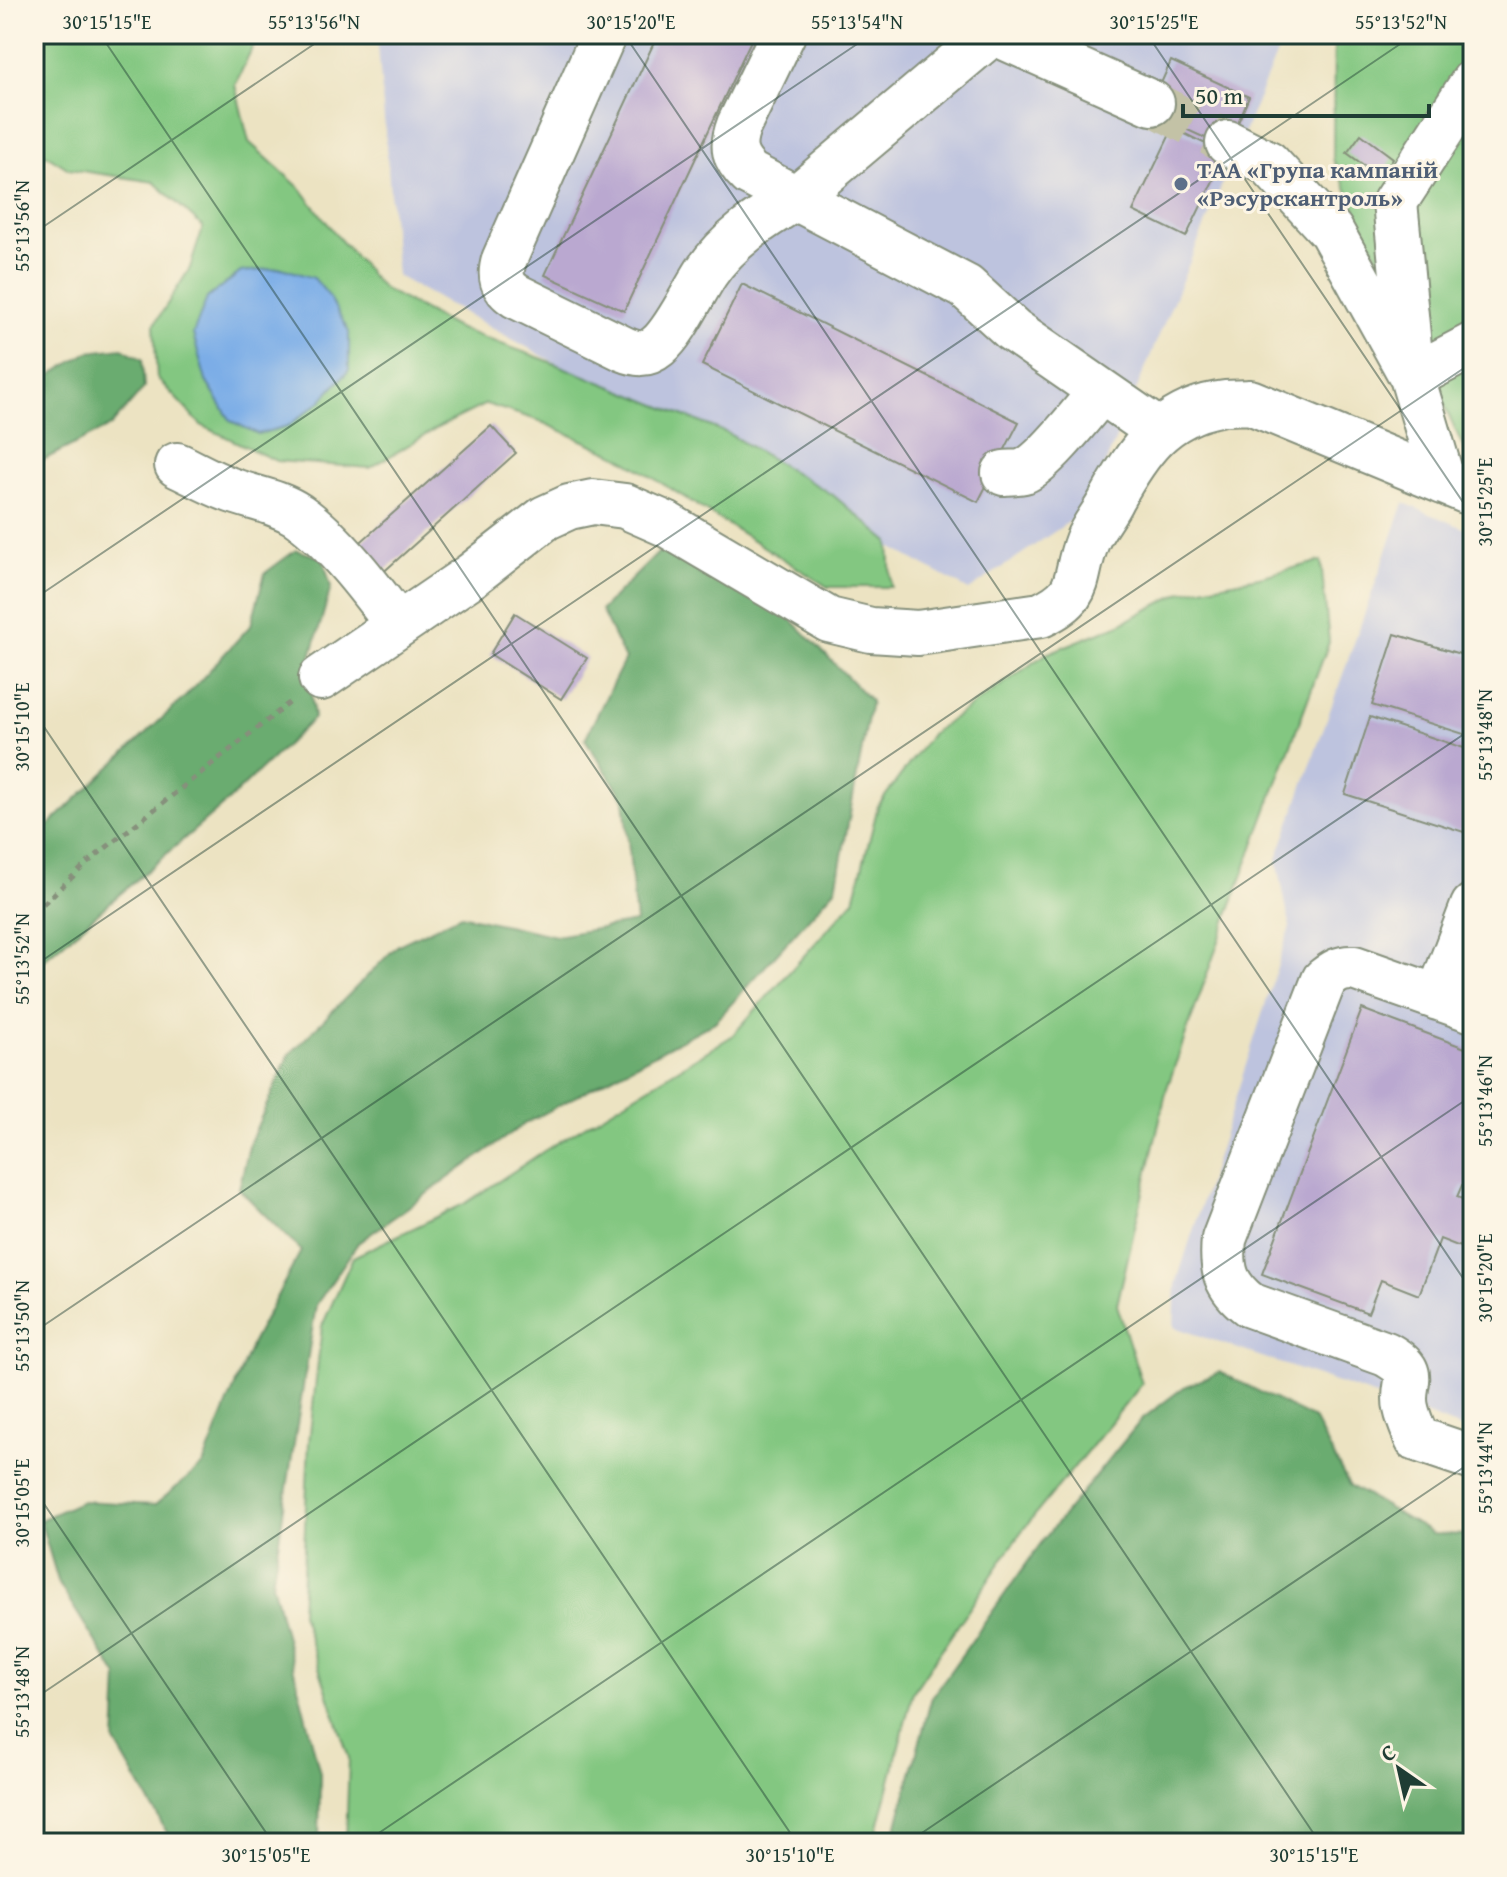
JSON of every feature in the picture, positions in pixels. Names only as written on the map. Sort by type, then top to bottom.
[{"type":"lane","points":[[604,34],[501,270],[507,290],[516,296],[634,353],[650,352],[666,339],[708,270],[736,238],[796,198],[994,34],[1152,103]]},
{"type":"lane","points":[[783,34],[733,139],[739,161],[750,174],[966,287],[1013,330],[1159,431]]},
{"type":"lane","points":[[1412,377],[1395,202],[1473,82]]},
{"type":"lane","points":[[1228,143],[1268,163],[1331,231],[1412,377],[1458,488]]},
{"type":"lane","points":[[1412,377],[1473,345]]},
{"type":"lane","points":[[1004,473],[1025,470],[1046,454],[1101,391]]},
{"type":"lane","points":[[321,678],[472,575],[545,518],[569,507],[593,502],[625,506],[666,524],[829,620],[871,630],[918,633],[1041,615],[1055,608],[1076,586],[1088,538],[1128,468],[1159,431],[1186,415],[1218,404],[1250,402],[1458,488]]},
{"type":"lane","points":[[177,465],[227,489],[297,514],[371,588],[398,625]]},
{"type":"lane","points":[[1473,906],[1456,1004],[1354,968],[1344,967],[1324,980],[1224,1239],[1222,1259],[1225,1275],[1250,1305],[1396,1359],[1408,1376],[1405,1406],[1417,1439],[1473,1458]]},
{"type":"path","points":[[34,912],[93,858],[321,678]]},
{"type":"shaded area","points":[[377,34],[1285,34],[1086,510],[969,590],[397,276]]},
{"type":"shaded area","points":[[1404,503],[1473,532],[1473,1433],[1405,1406],[1174,1327],[1176,1284],[1290,927],[1277,859]]},
{"type":"green space","points":[[34,34],[249,34],[253,46],[235,85],[249,142],[301,189],[382,288],[457,328],[727,433],[833,495],[889,542],[891,587],[828,587],[618,456],[537,420],[486,404],[441,426],[370,468],[276,461],[201,425],[157,378],[154,325],[190,268],[203,227],[154,182],[69,169],[34,147]],"holes":[[[282,268],[321,401],[288,426],[258,434],[231,421],[206,381],[207,298],[241,272]]]},
{"type":"green space","points":[[1334,34],[1473,34],[1473,455],[1465,451],[1333,159]]},
{"type":"green space","points":[[122,348],[142,359],[144,388],[111,426],[34,462],[34,385],[89,352]]},
{"type":"green space","points":[[666,545],[790,618],[871,701],[836,888],[715,1022],[524,1124],[358,1243],[316,1305],[272,1583],[320,1773],[319,1843],[173,1843],[115,1742],[118,1677],[59,1584],[40,1520],[82,1501],[155,1505],[203,1465],[252,1343],[301,1251],[239,1189],[250,1142],[289,1055],[398,945],[461,915],[556,936],[636,922],[624,799],[585,739],[625,659],[601,610]]},
{"type":"green space","points":[[296,550],[323,558],[331,587],[308,667],[314,718],[228,801],[34,968],[34,839],[187,695],[251,625],[265,573]]},
{"type":"green space","points":[[1321,561],[1329,642],[1167,1088],[1117,1305],[1142,1384],[1021,1532],[913,1692],[874,1843],[346,1843],[349,1758],[301,1613],[309,1442],[322,1326],[353,1257],[466,1203],[544,1151],[732,1036],[854,900],[878,806],[932,733],[1046,654],[1120,624],[1182,592]]},
{"type":"green space","points":[[1220,1372],[1314,1419],[1349,1485],[1433,1534],[1473,1535],[1473,1843],[892,1843],[932,1697],[1044,1539],[1142,1419],[1184,1387]]},
{"type":"water","points":[[282,268],[314,278],[328,295],[349,332],[349,370],[321,401],[288,426],[258,434],[231,421],[206,381],[193,334],[207,298],[241,272]]},
{"type":"building","points":[[658,34],[754,34],[624,311],[545,275]]},
{"type":"building","points":[[1171,61],[1249,97],[1227,148],[1148,112]]},
{"type":"building","points":[[1173,128],[1226,154],[1186,237],[1133,211]]},
{"type":"building","points":[[1361,134],[1393,158],[1380,177],[1347,153]]},
{"type":"building","points":[[742,284],[1019,422],[978,502],[702,365]]},
{"type":"building","points":[[491,426],[516,453],[379,576],[354,548]]},
{"type":"building","points":[[515,613],[587,658],[561,699],[490,654]]},
{"type":"building","points":[[1395,634],[1473,658],[1473,737],[1372,705]]},
{"type":"building","points":[[1370,717],[1473,751],[1473,835],[1345,794]]},
{"type":"building","points":[[1362,1009],[1473,1051],[1473,1190],[1462,1185],[1457,1197],[1473,1203],[1473,1252],[1440,1239],[1419,1295],[1381,1280],[1368,1313],[1262,1274]]},
{"type":"tunnel","points":[[1152,103],[1228,143]]},
{"type":"place","name":"ТАА «Група кампаній «Рэсурскантроль»","points":[[1181,184]]}]
